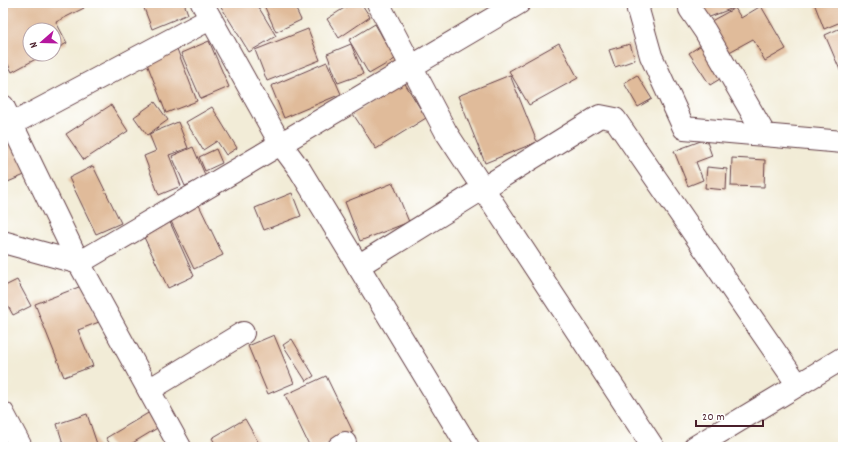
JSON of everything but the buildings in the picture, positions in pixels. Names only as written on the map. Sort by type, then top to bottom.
[{"type":"street","points":[[378,3],[446,132],[652,447]]},
{"type":"street","points":[[3,242],[79,263],[410,66],[519,3]]},
{"type":"street","points":[[640,3],[638,10],[651,56],[684,128],[843,142]]},
{"type":"street","points":[[690,9],[705,31],[765,135]]},
{"type":"street","points":[[180,447],[79,263],[8,115],[206,11],[280,143],[300,170],[468,447]]},
{"type":"street","points":[[358,266],[600,116],[615,119],[798,385]]},
{"type":"street","points":[[149,390],[243,333]]},
{"type":"street","points":[[696,447],[843,358]]},
{"type":"street","points":[[3,413],[21,447]]}]
